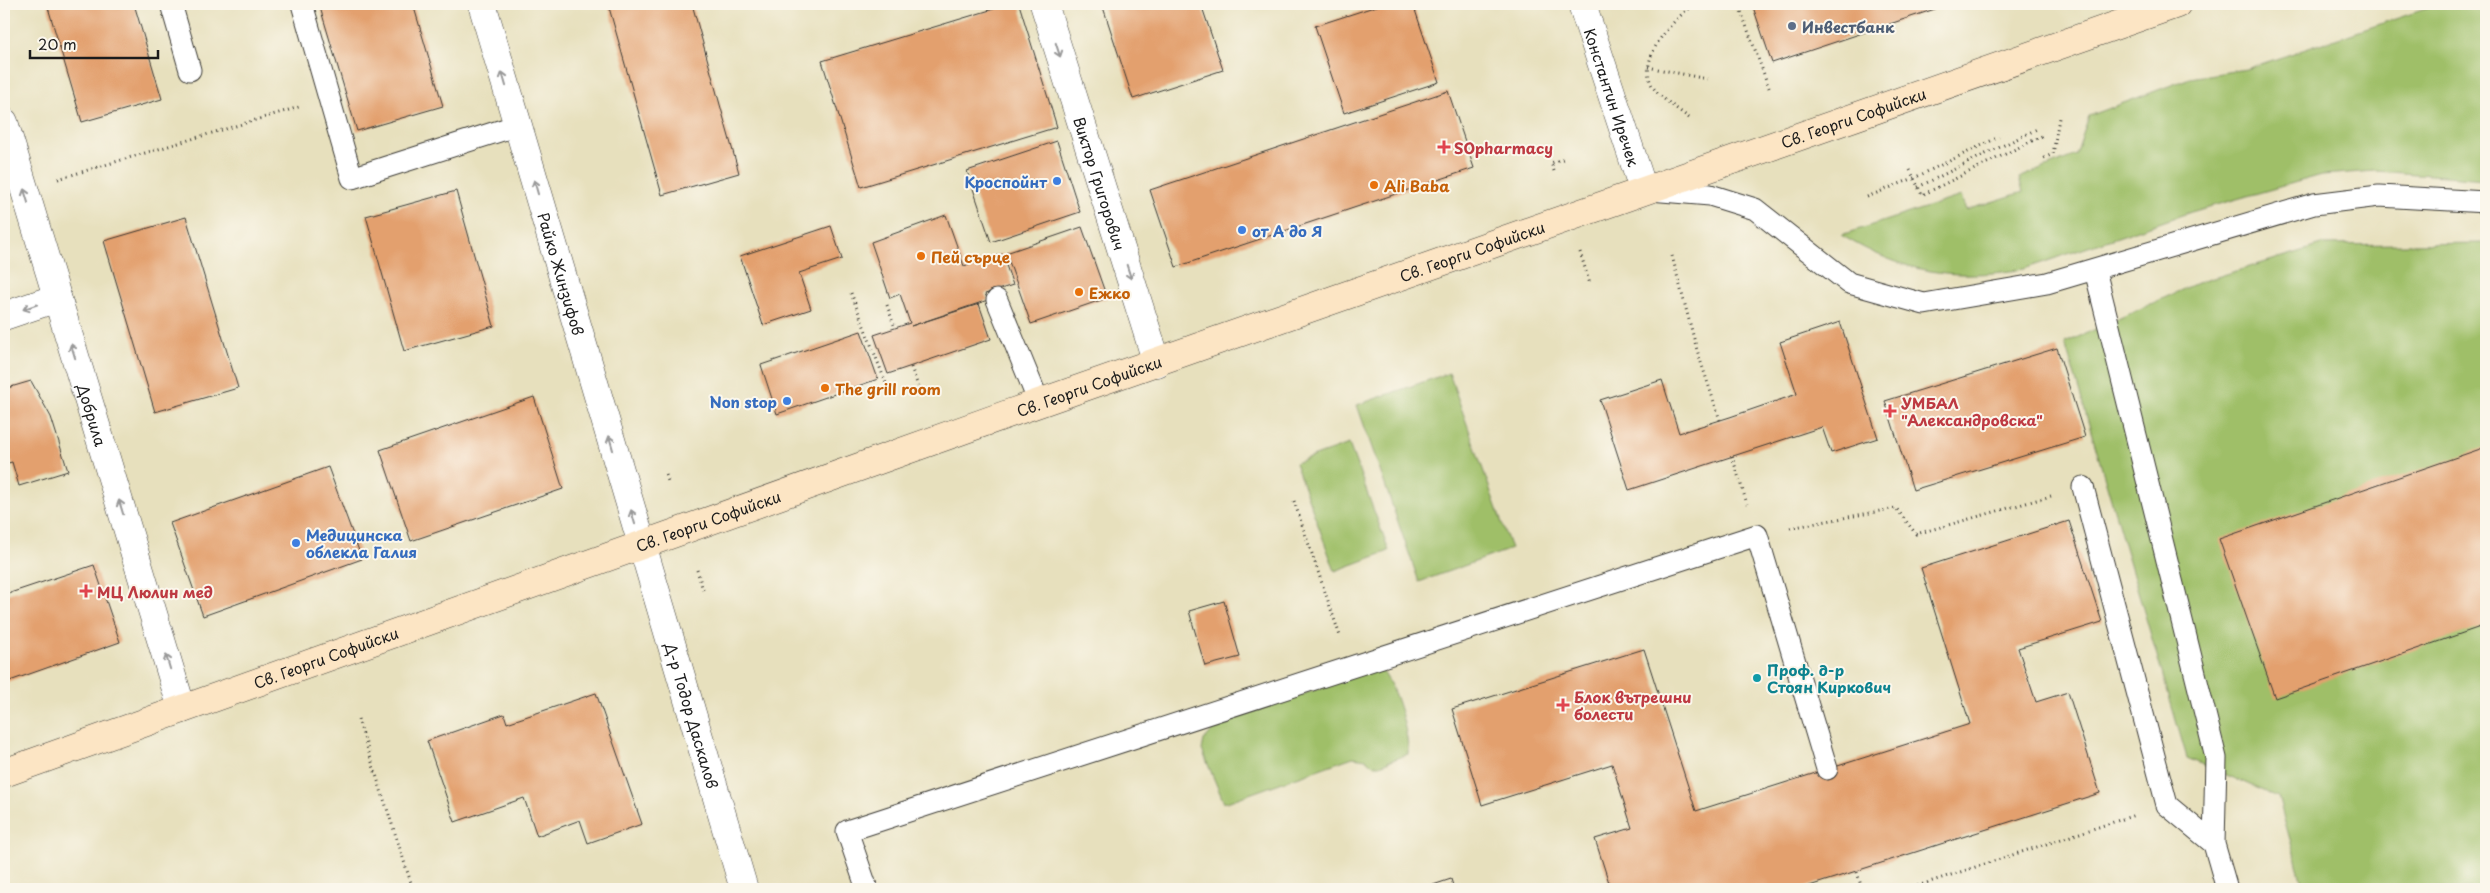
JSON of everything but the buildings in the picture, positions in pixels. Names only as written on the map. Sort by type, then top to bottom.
[{"type":"main road","name":"Св. Георги Софийски","points":[[4,773],[640,544],[1040,405],[1643,189],[2177,4]]},
{"type":"street","name":"Райко Жинзифов","points":[[482,4],[640,544]]},
{"type":"street","name":"Виктор Григорович","points":[[1044,4],[1157,363]]},
{"type":"street","name":"Константин Иречек","points":[[1583,4],[1643,189]]},
{"type":"street","name":"Добрила","points":[[4,122],[182,709]]},
{"type":"street","points":[[4,316],[57,298]]},
{"type":"street","name":"Д-р Тодор Даскалов","points":[[640,544],[744,889]]},
{"type":"lane","points":[[170,4],[190,70]]},
{"type":"lane","points":[[302,4],[352,178],[518,125]]},
{"type":"lane","points":[[1643,189],[1710,195],[1755,209],[1849,283],[1924,304],[2047,283],[2314,204],[2379,196],[2486,202]]},
{"type":"lane","points":[[2095,270],[2216,758],[2214,844],[2227,889]]},
{"type":"lane","points":[[997,300],[1040,405]]},
{"type":"lane","points":[[2083,486],[2167,805],[2214,844]]},
{"type":"lane","points":[[867,889],[847,832],[1757,534],[1827,769]]},
{"type":"path","points":[[1688,118],[1653,86],[1648,67],[1654,50],[1668,28],[1680,13],[1696,4]]},
{"type":"path","points":[[1736,4],[1739,6],[1769,88]]},
{"type":"path","points":[[1648,67],[1707,79]]},
{"type":"path","points":[[24,190],[330,98]]},
{"type":"path","points":[[2044,158],[2053,154],[2059,118]]},
{"type":"path","points":[[1918,187],[2039,128]]},
{"type":"path","points":[[1910,170],[1922,194],[2042,136]]},
{"type":"path","points":[[1866,197],[1914,178],[1999,137]]},
{"type":"path","points":[[1554,170],[1551,163],[1566,158]]},
{"type":"path","points":[[1580,252],[1590,284]]},
{"type":"path","points":[[1672,256],[1697,350],[1720,420]]},
{"type":"path","points":[[851,293],[891,396]]},
{"type":"path","points":[[887,305],[896,328]]},
{"type":"path","points":[[910,367],[918,386]]},
{"type":"path","points":[[1732,456],[1757,534],[1896,508],[1916,534],[2083,486]]},
{"type":"path","points":[[666,475],[669,484]]},
{"type":"path","points":[[1294,501],[1350,666]]},
{"type":"path","points":[[697,570],[703,590]]},
{"type":"path","points":[[358,719],[413,889]]},
{"type":"path","points":[[1908,889],[2167,805]]},
{"type":"path","points":[[1857,872],[1862,889]]},
{"type":"green space","points":[[2440,4],[2486,4],[2486,179],[2375,171],[2322,175],[2191,212],[2024,269],[1998,273],[1951,274],[1907,266],[1864,248],[1841,235],[1961,196],[1966,210],[2023,192],[2019,178],[2076,155],[2089,116],[2190,78],[2246,69]]},
{"type":"green space","points":[[2486,243],[2486,889],[2304,889],[2278,797],[2187,758],[2065,343],[2197,283],[2322,245]]},
{"type":"green space","points":[[1449,373],[1511,549],[1419,582],[1357,405]]},
{"type":"green space","points":[[1349,444],[1389,551],[1335,571],[1295,463]]},
{"type":"green space","points":[[1372,670],[1383,672],[1393,689],[1404,723],[1408,754],[1380,765],[1373,765],[1366,759],[1353,757],[1224,803],[1202,750],[1204,740],[1218,724]]},
{"type":"place","name":"Инвестбанк","points":[[1792,26]]},
{"type":"place","name":"SOpharmacy","points":[[1444,147]]},
{"type":"place","name":"Кроспойнт","points":[[1057,181]]},
{"type":"place","name":"Ali Baba","points":[[1374,185]]},
{"type":"place","name":"от А до Я","points":[[1242,230]]},
{"type":"place","name":"Пей сърце","points":[[921,256]]},
{"type":"place","name":"Ежко","points":[[1079,292]]},
{"type":"place","name":"The grill room","points":[[825,388]]},
{"type":"place","name":"Non stop","points":[[787,401]]},
{"type":"place","name":"УМБАЛ \"Александровска\"","points":[[1890,411]]},
{"type":"place","name":"Медицинска облекла Галия","points":[[296,543]]},
{"type":"place","name":"МЦ Люлин мед","points":[[86,591]]},
{"type":"place","name":"Проф. д-р Стоян Киркович","points":[[1757,678]]},
{"type":"place","name":"Блок вътрешни болести","points":[[1563,705]]}]
